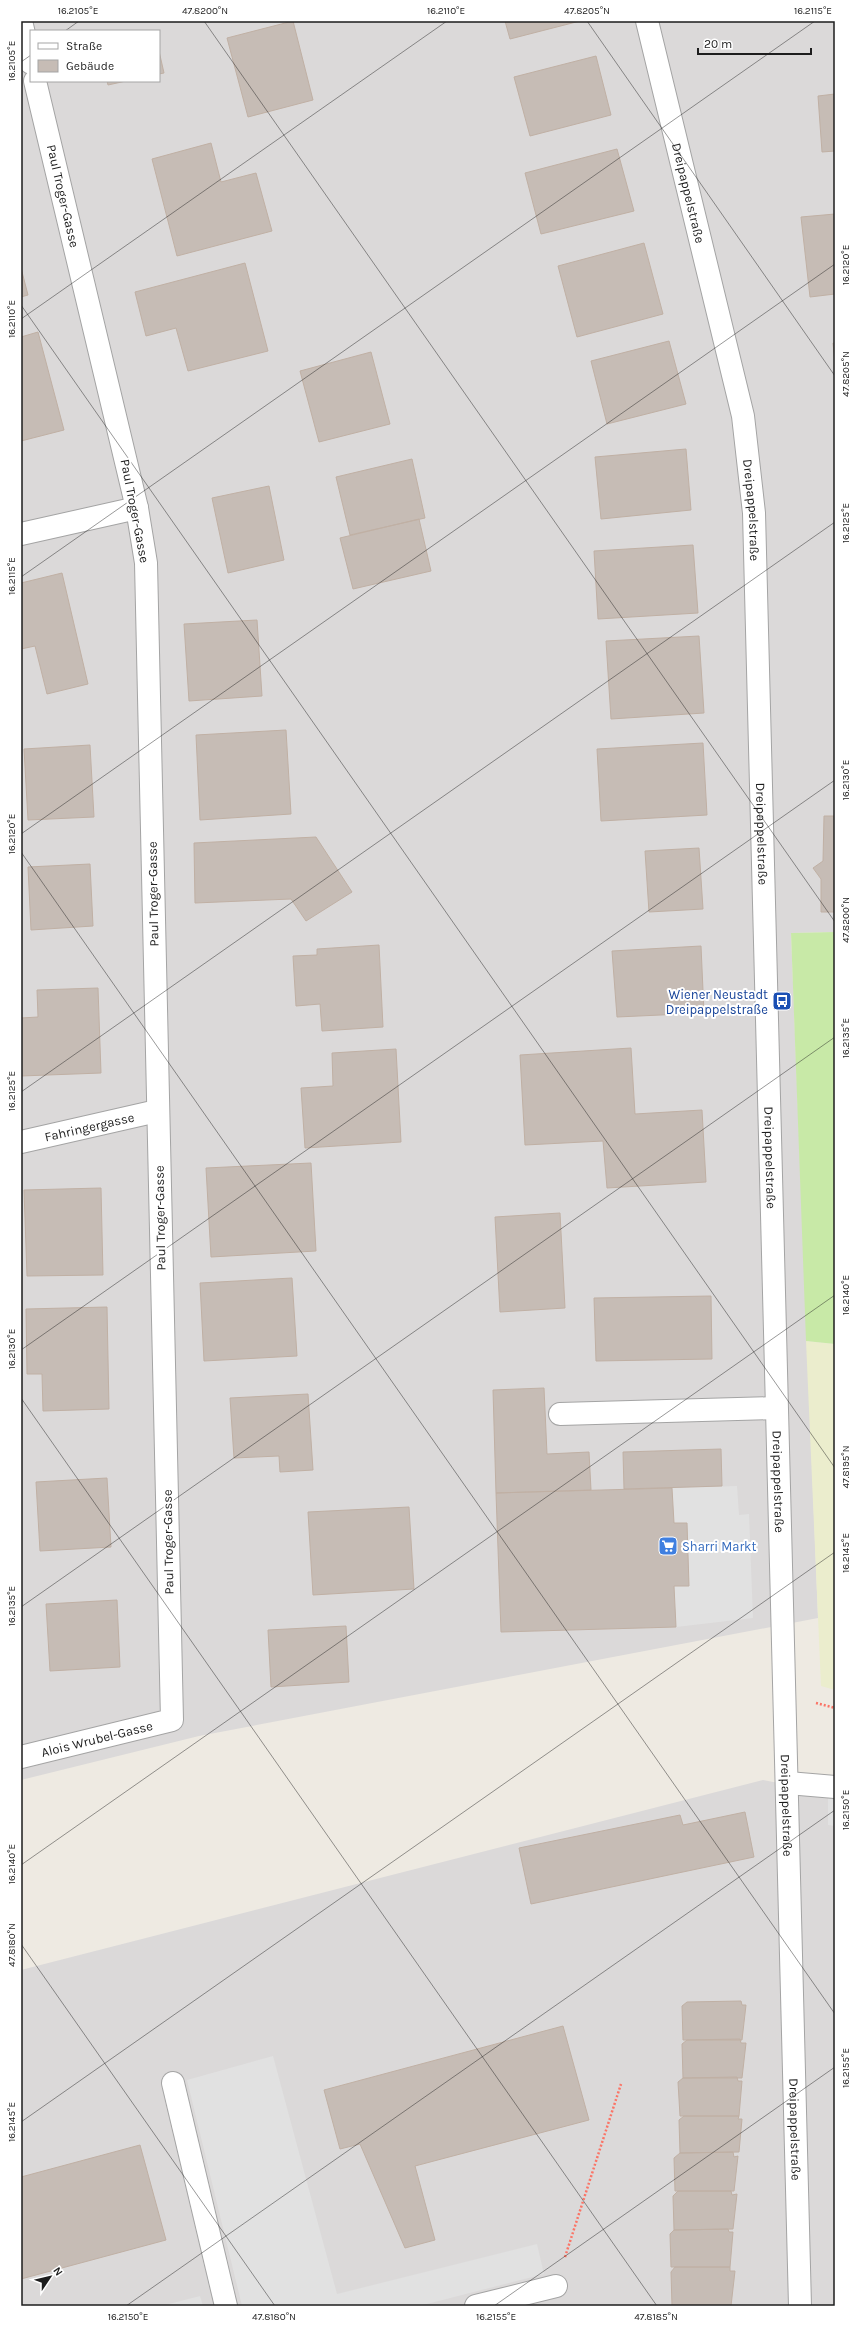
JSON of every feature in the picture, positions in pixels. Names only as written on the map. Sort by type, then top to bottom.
[{"type":"street","points":[[21,21],[30,59]]},
{"type":"street","name":"Dreipappelstraße","points":[[647,21],[743,416],[754,513],[776,1408],[788,1783],[800,2306]]},
{"type":"street","name":"Paul Troger-Gasse","points":[[35,82],[137,508],[146,562],[157,1111],[172,1720]]},
{"type":"street","points":[[21,534],[137,508]]},
{"type":"street","name":"Fahringergasse","points":[[21,1142],[157,1111]]},
{"type":"street","points":[[560,1414],[776,1408]]},
{"type":"street","name":"Alois Wrubel-Gasse","points":[[21,1756],[172,1720]]},
{"type":"street","points":[[788,1783],[835,1787]]},
{"type":"street","points":[[174,2083],[226,2306]]},
{"type":"street","points":[[476,2306],[556,2286]]},
{"type":"path","points":[[556,2286],[621,2084]]},
{"type":"shaded area","points":[[21,21],[835,21],[835,932],[791,933],[818,1618],[199,1736],[21,1780]]},
{"type":"shaded area","points":[[737,1486],[739,1515],[749,1514],[753,1618],[676,1627],[674,1586],[689,1585],[687,1523],[674,1523],[672,1488]]},
{"type":"shaded area","points":[[763,1780],[835,1794],[835,2306],[21,2306],[21,1970]]},
{"type":"shaded area","points":[[828,1793],[835,1794],[835,1826],[828,1825]]},
{"type":"shaded area","points":[[273,2056],[337,2294],[537,2244],[544,2274],[419,2306],[242,2306],[187,2080]]},
{"type":"shaded area","points":[[200,2296],[203,2306],[161,2306]]},
{"type":"green space","points":[[835,932],[835,1344],[806,1341],[791,933]]},
{"type":"green space","points":[[806,1341],[835,1344],[835,1690],[821,1686]]},
{"type":"building","points":[[293,21],[313,100],[248,117],[227,38]]},
{"type":"building","points":[[505,21],[580,21],[510,39]]},
{"type":"building","points":[[160,55],[164,73],[160,74]]},
{"type":"building","points":[[596,56],[611,115],[530,136],[514,77]]},
{"type":"building","points":[[107,82],[122,82],[108,85]]},
{"type":"building","points":[[835,94],[835,151],[822,152],[818,96]]},
{"type":"building","points":[[211,143],[221,182],[256,173],[272,231],[177,256],[152,159]]},
{"type":"building","points":[[617,149],[634,211],[541,234],[525,173]]},
{"type":"building","points":[[835,214],[835,294],[810,297],[801,217]]},
{"type":"building","points":[[644,243],[663,314],[577,337],[558,266]]},
{"type":"building","points":[[245,263],[268,351],[188,371],[176,328],[146,336],[135,292]]},
{"type":"building","points":[[21,268],[28,295],[21,297]]},
{"type":"building","points":[[38,332],[64,430],[21,441],[21,337]]},
{"type":"building","points":[[669,341],[686,404],[607,424],[591,361]]},
{"type":"building","points":[[833,343],[835,343],[835,363]]},
{"type":"building","points":[[371,352],[390,424],[319,442],[300,371]]},
{"type":"building","points":[[686,449],[691,510],[601,519],[595,457]]},
{"type":"building","points":[[412,459],[425,518],[350,535],[336,477]]},
{"type":"building","points":[[269,486],[284,560],[228,573],[212,498]]},
{"type":"building","points":[[419,519],[431,571],[353,589],[340,538]]},
{"type":"building","points":[[693,545],[698,613],[598,619],[594,551]]},
{"type":"building","points":[[62,573],[88,684],[47,694],[35,646],[21,649],[21,583]]},
{"type":"building","points":[[257,620],[262,696],[189,701],[184,624]]},
{"type":"building","points":[[699,636],[704,713],[611,719],[606,641]]},
{"type":"building","points":[[286,730],[291,814],[200,820],[196,735]]},
{"type":"building","points":[[703,743],[707,815],[601,821],[597,749]]},
{"type":"building","points":[[90,745],[94,817],[28,820],[24,749]]},
{"type":"building","points":[[824,816],[835,816],[835,912],[821,912],[821,879],[813,868],[823,861]]},
{"type":"building","points":[[316,837],[352,892],[306,921],[291,899],[195,903],[194,843]]},
{"type":"building","points":[[699,848],[703,909],[649,912],[645,851]]},
{"type":"building","points":[[90,864],[93,926],[31,930],[28,867]]},
{"type":"building","points":[[379,945],[383,1027],[322,1031],[320,1004],[296,1006],[293,956],[317,955],[317,949]]},
{"type":"building","points":[[701,946],[704,1013],[617,1017],[612,951]]},
{"type":"building","points":[[98,988],[101,1073],[21,1076],[21,1018],[38,1017],[37,990]]},
{"type":"building","points":[[631,1048],[635,1114],[702,1110],[706,1182],[607,1188],[603,1141],[525,1145],[520,1055]]},
{"type":"building","points":[[396,1049],[401,1142],[305,1148],[301,1088],[333,1086],[332,1053]]},
{"type":"building","points":[[311,1163],[316,1251],[211,1257],[206,1168]]},
{"type":"building","points":[[101,1188],[103,1275],[27,1276],[24,1190]]},
{"type":"building","points":[[560,1213],[565,1308],[500,1312],[495,1217]]},
{"type":"building","points":[[292,1278],[297,1356],[204,1361],[200,1283]]},
{"type":"building","points":[[711,1296],[712,1359],[596,1361],[594,1298]]},
{"type":"building","points":[[107,1307],[109,1409],[43,1411],[42,1374],[27,1374],[26,1309]]},
{"type":"building","points":[[544,1388],[547,1454],[589,1452],[591,1490],[496,1493],[493,1390]]},
{"type":"building","points":[[308,1394],[313,1470],[280,1472],[279,1456],[234,1458],[230,1398]]},
{"type":"building","points":[[721,1449],[722,1486],[624,1489],[623,1452]]},
{"type":"building","points":[[107,1478],[111,1547],[40,1551],[36,1482]]},
{"type":"building","points":[[672,1488],[674,1523],[687,1523],[689,1586],[674,1586],[676,1627],[501,1632],[496,1493]]},
{"type":"building","points":[[409,1507],[414,1589],[313,1595],[308,1512]]},
{"type":"building","points":[[117,1600],[120,1667],[50,1671],[46,1604]]},
{"type":"building","points":[[346,1626],[349,1682],[271,1687],[268,1630]]},
{"type":"building","points":[[745,1812],[754,1857],[531,1904],[519,1848],[680,1815],[683,1825]]},
{"type":"building","points":[[741,2001],[742,2005],[746,2005],[742,2040],[683,2040],[682,2006],[687,2002]]},
{"type":"building","points":[[563,2026],[589,2120],[415,2166],[435,2240],[405,2248],[360,2144],[340,2149],[324,2090]]},
{"type":"building","points":[[740,2039],[741,2043],[746,2043],[742,2078],[683,2078],[682,2044],[687,2040]]},
{"type":"building","points":[[737,2077],[738,2081],[742,2081],[739,2116],[680,2116],[678,2082],[683,2078]]},
{"type":"building","points":[[684,2116],[739,2116],[738,2119],[742,2119],[739,2152],[680,2153],[679,2120]]},
{"type":"building","points":[[140,2145],[166,2240],[21,2279],[21,2177]]},
{"type":"building","points":[[733,2152],[734,2157],[738,2156],[734,2191],[675,2191],[674,2158],[680,2153]]},
{"type":"building","points":[[678,2191],[731,2191],[732,2195],[737,2194],[733,2229],[674,2230],[673,2196]]},
{"type":"building","points":[[728,2229],[729,2232],[733,2232],[730,2267],[671,2267],[670,2234],[674,2230]]},
{"type":"building","points":[[675,2267],[730,2267],[730,2271],[735,2271],[731,2306],[672,2306],[671,2272]]},
{"type":"place","name":"Wiener Neustadt Dreipappelstraße","points":[[782,1001]]},
{"type":"place","name":"Sharri Markt","points":[[668,1546]]}]
